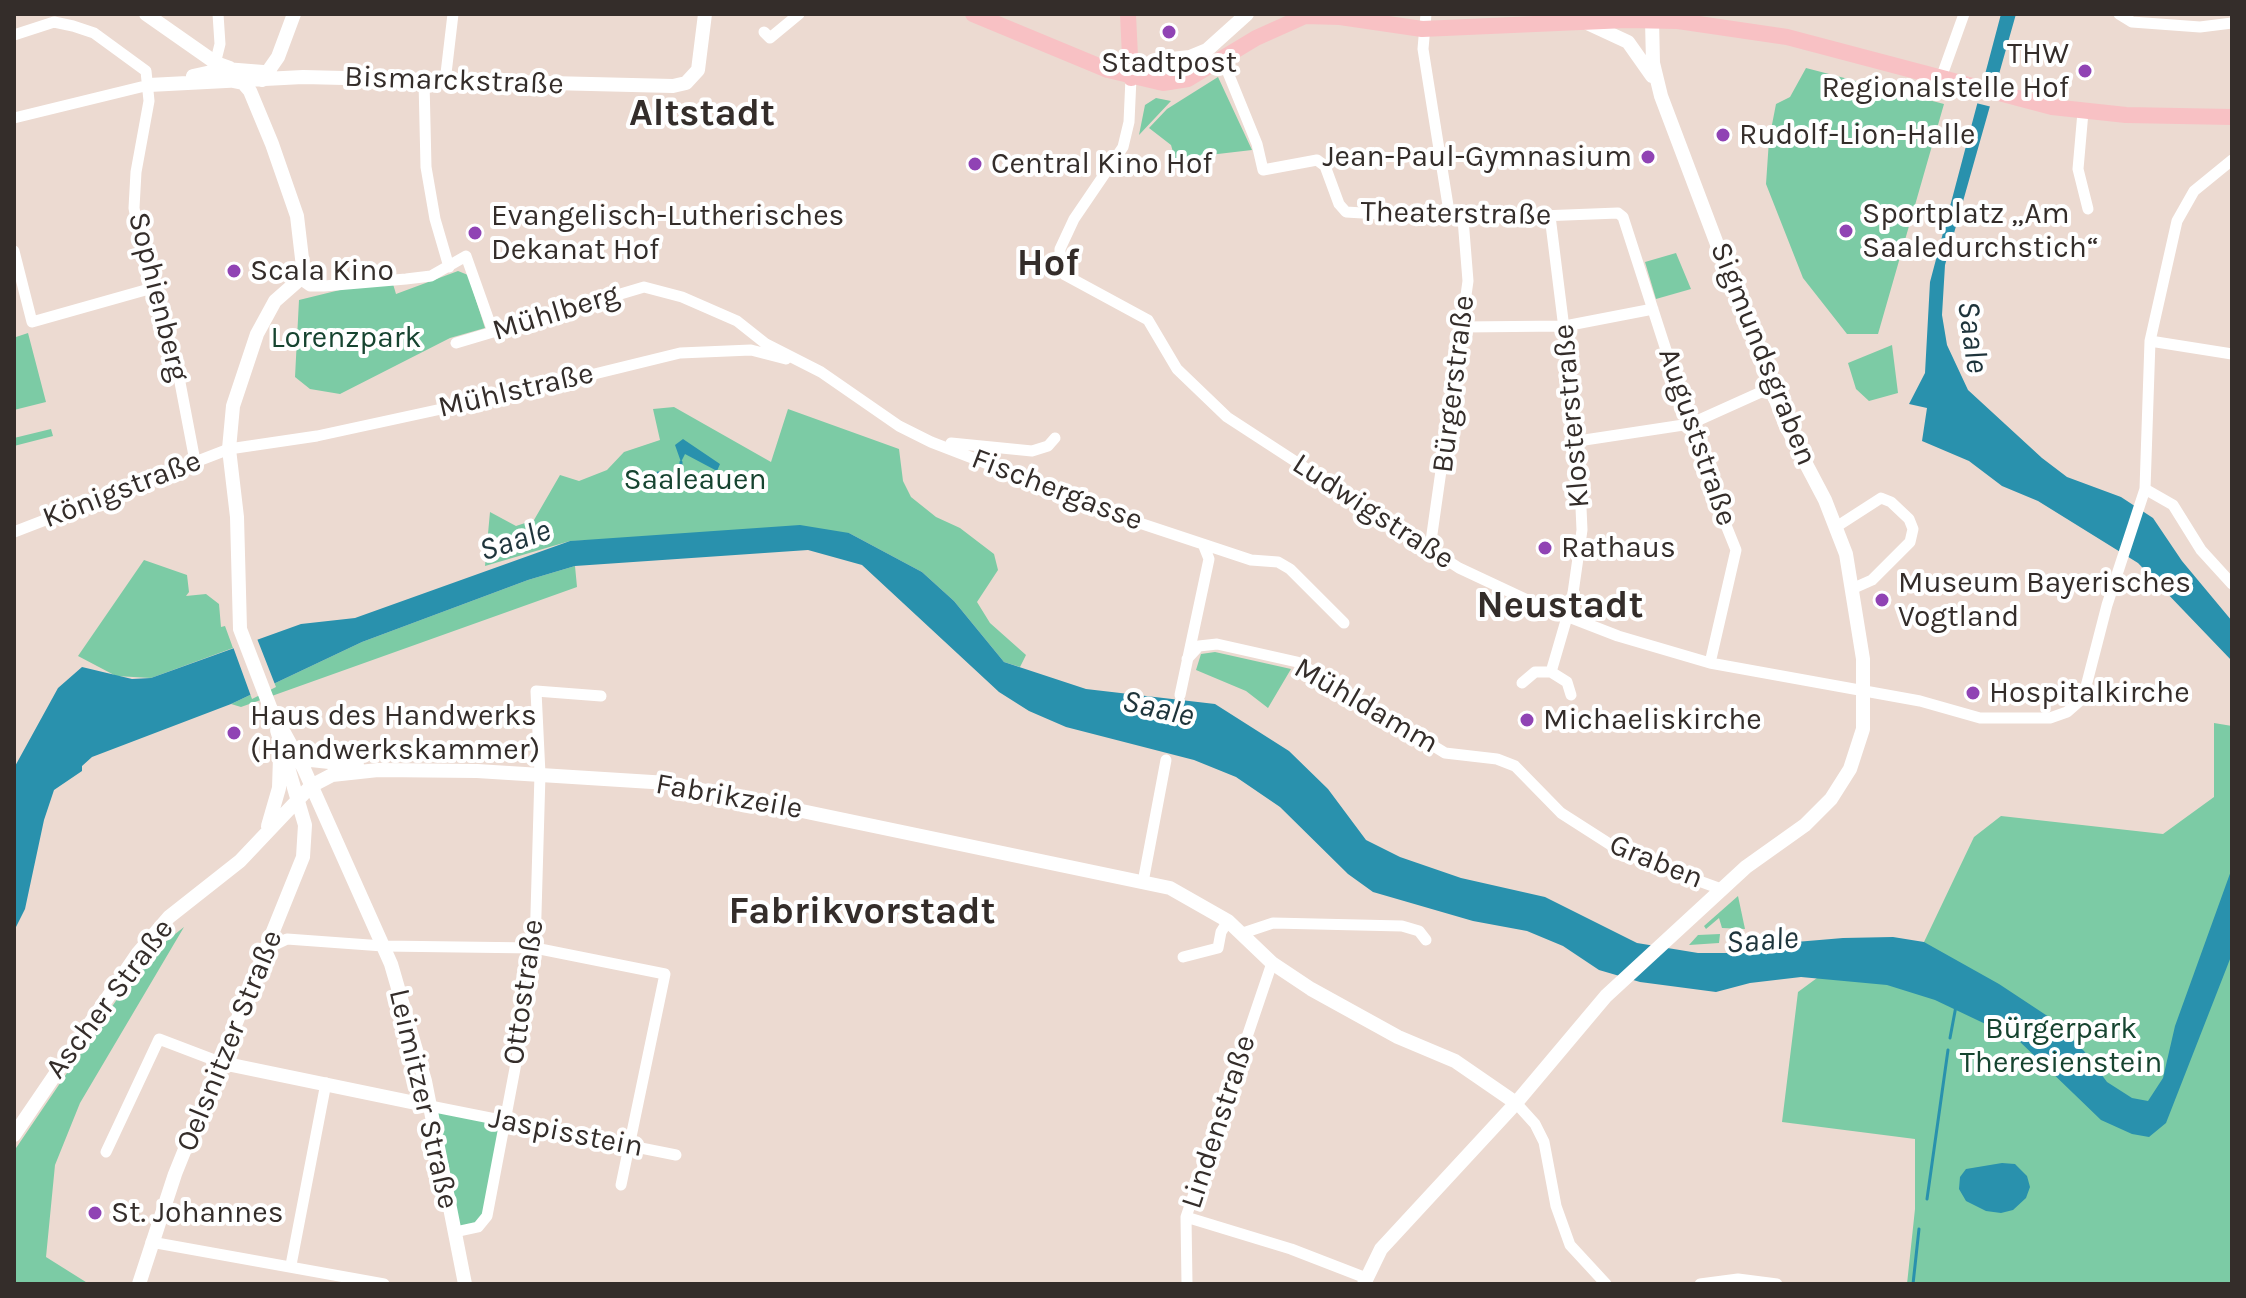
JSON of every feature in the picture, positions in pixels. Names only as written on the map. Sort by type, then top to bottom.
[{"type":"main road","points":[[973,14],[1131,78],[1178,81],[1199,74],[1287,21],[1305,16],[1424,22],[1679,18],[1774,34],[2017,98],[2083,112],[2232,117]]},
{"type":"main road","points":[[1128,14],[1131,78]]},
{"type":"street","points":[[146,14],[214,67],[233,75],[246,86],[272,144],[297,216],[303,267],[300,279],[275,301],[249,353],[233,406],[229,449],[237,517],[237,606],[243,639],[268,701]]},
{"type":"street","points":[[201,82],[214,67],[220,44],[218,14]]},
{"type":"street","points":[[253,96],[255,84],[264,76],[282,45],[294,14]]},
{"type":"street","points":[[445,82],[453,14]]},
{"type":"street","points":[[764,32],[770,38],[799,14]]},
{"type":"street","points":[[1949,80],[1964,14]]},
{"type":"street","points":[[2119,14],[2132,22],[2200,27],[2232,23]]},
{"type":"street","points":[[1131,78],[1153,61],[1190,57],[1207,50],[1241,16]]},
{"type":"street","name":"Sigmundsgraben","points":[[1653,17],[1653,63],[1661,96],[1770,388],[1794,445],[1836,527],[1854,588],[1865,690]]},
{"type":"street","name":"Bismarckstraße","points":[[233,75],[673,86],[690,81],[699,66],[705,18]]},
{"type":"street","points":[[1589,19],[1628,42],[1650,71],[1661,96]]},
{"type":"street","points":[[14,35],[54,22],[94,33],[139,63],[146,71],[149,85]]},
{"type":"street","name":"Bürgerstraße","points":[[1424,22],[1468,281],[1430,548]]},
{"type":"street","points":[[282,45],[283,67],[303,77]]},
{"type":"street","name":"Theaterstraße","points":[[1222,58],[1255,138],[1264,171],[1311,159],[1322,163],[1339,204],[1349,212],[1456,219],[1621,215]]},
{"type":"street","points":[[14,118],[214,67]]},
{"type":"street","points":[[149,85],[201,82],[233,75]]},
{"type":"street","points":[[264,76],[264,111],[272,144]]},
{"type":"street","name":"Ludwigstraße","points":[[1131,78],[1129,122],[1123,147],[1074,219],[1060,249],[1059,264],[1065,275],[1136,312],[1155,329],[1186,379],[1227,417],[1459,568],[1568,616],[1618,636],[1710,663],[1947,707],[1965,716],[2050,718],[2067,712],[2083,698],[2143,494]]},
{"type":"street","points":[[424,81],[426,167],[435,219],[449,267]]},
{"type":"street","name":"Sophienberg","points":[[149,85],[133,190],[149,289],[178,372],[195,461]]},
{"type":"street","points":[[2083,112],[2078,169],[2088,209]]},
{"type":"street","points":[[2232,160],[2208,177],[2183,206],[2158,295],[2150,341],[2143,450],[2143,494],[2173,505],[2201,550],[2232,584]]},
{"type":"street","name":"Auguststraße","points":[[1621,215],[1690,424],[1736,550],[1710,663]]},
{"type":"street","name":"Klosterstraße","points":[[1550,216],[1578,441],[1581,554],[1568,616],[1551,672]]},
{"type":"street","points":[[14,251],[32,322],[149,289]]},
{"type":"street","points":[[300,279],[310,286],[324,286],[431,276],[466,256],[493,332]]},
{"type":"street","name":"Mühlberg","points":[[456,343],[644,287],[656,289]]},
{"type":"street","name":"Fischergasse","points":[[656,289],[737,321],[766,344],[803,363],[912,433],[1043,491],[1203,544]]},
{"type":"street","points":[[1462,327],[1565,326],[1653,309]]},
{"type":"street","points":[[2150,341],[2232,354]]},
{"type":"street","name":"Mühlstraße","points":[[229,449],[317,436],[529,390],[680,353],[751,350],[803,363]]},
{"type":"street","points":[[1578,441],[1690,424],[1770,388]]},
{"type":"street","name":"Fischergasse","points":[[912,433],[965,446],[1025,451],[1043,448],[1055,438]]},
{"type":"street","name":"Königstraße","points":[[14,532],[229,449]]},
{"type":"street","points":[[1836,527],[1881,498],[1891,502],[1911,523],[1910,542],[1872,580],[1854,588]]},
{"type":"street","points":[[1203,544],[1251,560],[1273,561],[1290,569],[1344,623]]},
{"type":"street","points":[[1180,695],[1209,559],[1203,544]]},
{"type":"street","name":"Mühldamm","points":[[1187,659],[1199,646],[1210,644],[1288,659],[1319,674],[1445,753],[1503,760]]},
{"type":"street","points":[[1522,683],[1535,672],[1551,672],[1567,682],[1571,695]]},
{"type":"street","name":"Graben","points":[[1503,760],[1521,769],[1561,813],[1596,838],[1643,862],[1707,881],[1721,889],[1805,825],[1831,799],[1850,769],[1860,742],[1866,711],[1865,690]]},
{"type":"street","name":"Ottostraße","points":[[455,1232],[474,1229],[485,1221],[535,948],[540,774],[536,691],[601,696]]},
{"type":"street","name":"Oelsnitzer Straße","points":[[139,1284],[151,1242],[303,857],[306,832],[268,701]]},
{"type":"street","name":"Leimitzer Straße","points":[[268,701],[311,786],[399,988],[430,1106],[465,1284]]},
{"type":"street","name":"Ascher Straße","points":[[256,845],[269,824],[276,802],[278,736]]},
{"type":"street","points":[[292,745],[311,760],[406,769]]},
{"type":"street","points":[[1143,882],[1166,760]]},
{"type":"street","name":"Fabrikzeile","points":[[311,786],[343,773],[406,769],[668,783],[1179,891],[1228,921],[1272,963],[1398,1037],[1455,1061],[1516,1103]]},
{"type":"street","name":"Ascher Straße","points":[[14,1135],[25,1114],[138,953],[182,905],[228,872],[256,845],[297,797],[311,786]]},
{"type":"street","points":[[1186,1217],[1291,1249],[1365,1281],[1381,1249],[1516,1103],[1569,1035],[1721,889]]},
{"type":"street","points":[[1183,957],[1218,948],[1221,932],[1228,921]]},
{"type":"street","points":[[1243,933],[1273,923],[1402,926],[1419,931],[1426,940]]},
{"type":"street","points":[[268,948],[287,939],[383,946],[535,948],[665,974],[621,1185]]},
{"type":"street","name":"Lindenstraße","points":[[1187,1284],[1186,1217],[1272,963]]},
{"type":"street","points":[[106,1152],[159,1039],[222,1063]]},
{"type":"street","name":"Jaspisstein","points":[[222,1063],[676,1155]]},
{"type":"street","points":[[291,1265],[326,1083]]},
{"type":"street","points":[[1516,1103],[1535,1124],[1544,1142],[1556,1206],[1570,1245],[1606,1284]]},
{"type":"street","points":[[151,1242],[384,1284]]},
{"type":"street","points":[[1700,1284],[1738,1279],[1777,1284]]},
{"type":"green space","name":"Sportplatz „Am Saaledurchstich“","points":[[1806,68],[1944,104],[1878,334],[1847,334],[1803,278],[1766,184],[1769,140],[1776,104],[1790,97]]},
{"type":"green space","points":[[1218,77],[1252,150],[1175,159],[1171,145],[1149,128],[1167,109]]},
{"type":"green space","points":[[1156,98],[1171,101],[1139,135],[1145,105]]},
{"type":"green space","points":[[1676,253],[1691,289],[1656,299],[1645,262]]},
{"type":"green space","name":"Lorenzpark","points":[[458,271],[468,275],[485,328],[450,338],[340,394],[310,389],[295,377],[299,300],[348,288],[393,284],[396,294]]},
{"type":"green space","points":[[28,333],[46,402],[14,410],[16,337]]},
{"type":"green space","points":[[1892,345],[1898,393],[1869,401],[1856,389],[1848,363]]},
{"type":"green space","name":"Saaleauen","points":[[674,407],[771,462],[788,409],[899,449],[903,481],[911,497],[994,554],[998,570],[977,602],[990,623],[1026,655],[1020,667],[1004,662],[954,601],[922,572],[849,533],[570,541],[485,566],[490,512],[516,526],[534,520],[560,475],[579,481],[607,470],[624,452],[660,440],[653,409]]},
{"type":"green space","points":[[51,429],[53,436],[14,446],[14,438]]},
{"type":"green space","points":[[144,560],[187,575],[189,592],[186,596],[206,594],[219,604],[221,627],[225,626],[233,648],[151,678],[116,676],[78,656]]},
{"type":"green space","points":[[575,566],[577,587],[241,707],[231,704],[362,642],[528,580]]},
{"type":"green space","points":[[1215,652],[1291,669],[1268,708],[1246,691],[1196,670],[1201,654]]},
{"type":"green space","name":"Bürgerpark Theresienstein","points":[[2214,723],[2232,726],[2232,1284],[1907,1284],[1915,1209],[1915,1139],[1782,1122],[1798,992],[1817,978],[1924,942],[1974,837],[2001,816],[2163,834],[2214,797]]},
{"type":"green space","points":[[1738,896],[1745,929],[1722,928],[1719,918],[1706,929],[1704,926]]},
{"type":"green space","points":[[184,927],[80,1103],[55,1165],[46,1257],[89,1284],[14,1284],[14,1151],[145,958]]},
{"type":"green space","points":[[1720,934],[1719,943],[1689,945],[1698,935]]},
{"type":"green space","points":[[430,1107],[502,1123],[487,1210],[479,1223],[456,1231]]},
{"type":"water","points":[[2001,14],[2016,14],[1945,265],[1942,315],[1947,345],[1968,390],[2042,458],[2067,477],[2121,497],[2153,518],[2182,561],[2232,621],[2232,661],[2138,563],[2038,501],[2002,486],[1969,461],[1922,441],[1927,408],[1909,404],[1925,373],[1930,282]]},
{"type":"water","points":[[683,439],[720,464],[717,471],[685,454],[681,462],[675,445]]},
{"type":"water","name":"Saale","points":[[800,525],[849,533],[922,572],[954,601],[1004,662],[1086,689],[1215,704],[1289,751],[1328,789],[1366,840],[1400,857],[1461,878],[1545,897],[1637,943],[1698,953],[1745,953],[1784,943],[1843,938],[1893,937],[1924,942],[1999,984],[2052,1019],[2084,1051],[2107,1082],[2132,1098],[2148,1101],[2163,1078],[2175,1026],[2232,868],[2232,954],[2166,1123],[2149,1137],[2132,1134],[2101,1120],[2017,1039],[1935,1000],[1887,985],[1801,977],[1750,983],[1716,992],[1640,982],[1599,970],[1563,946],[1527,931],[1473,921],[1373,892],[1348,874],[1280,807],[1236,777],[1194,760],[1066,727],[1029,711],[999,692],[862,565],[808,550],[575,566],[528,580],[362,642],[231,704],[92,757],[82,766],[82,771],[54,790],[44,820],[25,909],[14,931],[14,768],[58,688],[82,667],[132,679],[151,678],[301,624],[355,618],[570,541]]},
{"type":"water","points":[[2015,1164],[2027,1176],[2030,1187],[2026,1198],[2013,1210],[2001,1213],[1986,1211],[1966,1201],[1959,1189],[1960,1177],[1966,1169]]},
{"type":"pier","points":[[1979,73],[2000,79],[1992,107],[1972,102]]},
{"type":"pier","points":[[256,636],[276,687],[252,699],[232,644]]},
{"type":"waterway","points":[[681,462],[681,469]]},
{"type":"waterway","points":[[658,473],[674,475]]},
{"type":"waterway","points":[[1950,1038],[1956,1006]]},
{"type":"waterway","points":[[1927,1199],[1948,1050]]},
{"type":"waterway","points":[[1913,1284],[1919,1229]]},
{"type":"place","name":"Stadtpost","points":[[1169,32]]},
{"type":"place","name":"THW Regionalstelle Hof","points":[[2085,71]]},
{"type":"place","name":"Rudolf-Lion-Halle","points":[[1723,135]]},
{"type":"place","name":"Jean-Paul-Gymnasium","points":[[1648,157]]},
{"type":"place","name":"Central Kino Hof","points":[[975,164]]},
{"type":"place","name":"Sportplatz „Am Saaledurchstich“","points":[[1846,231]]},
{"type":"place","name":"Evangelisch-Lutherisches Dekanat Hof","points":[[475,233]]},
{"type":"place","name":"Scala Kino","points":[[234,271]]},
{"type":"place","name":"Rathaus","points":[[1545,548]]},
{"type":"place","name":"Museum Bayerisches Vogtland","points":[[1882,600]]},
{"type":"place","name":"Hospitalkirche","points":[[1973,693]]},
{"type":"place","name":"Michaeliskirche","points":[[1527,720]]},
{"type":"place","name":"Haus des Handwerks (Handwerkskammer)","points":[[234,733]]},
{"type":"place","name":"St. Johannes","points":[[95,1213]]},
{"type":"district","name":"Altstadt","points":[[702,114]]},
{"type":"district","name":"Hof","points":[[1048,264]]},
{"type":"district","name":"Neustadt","points":[[1560,606]]},
{"type":"district","name":"Fabrikvorstadt","points":[[862,912]]}]
